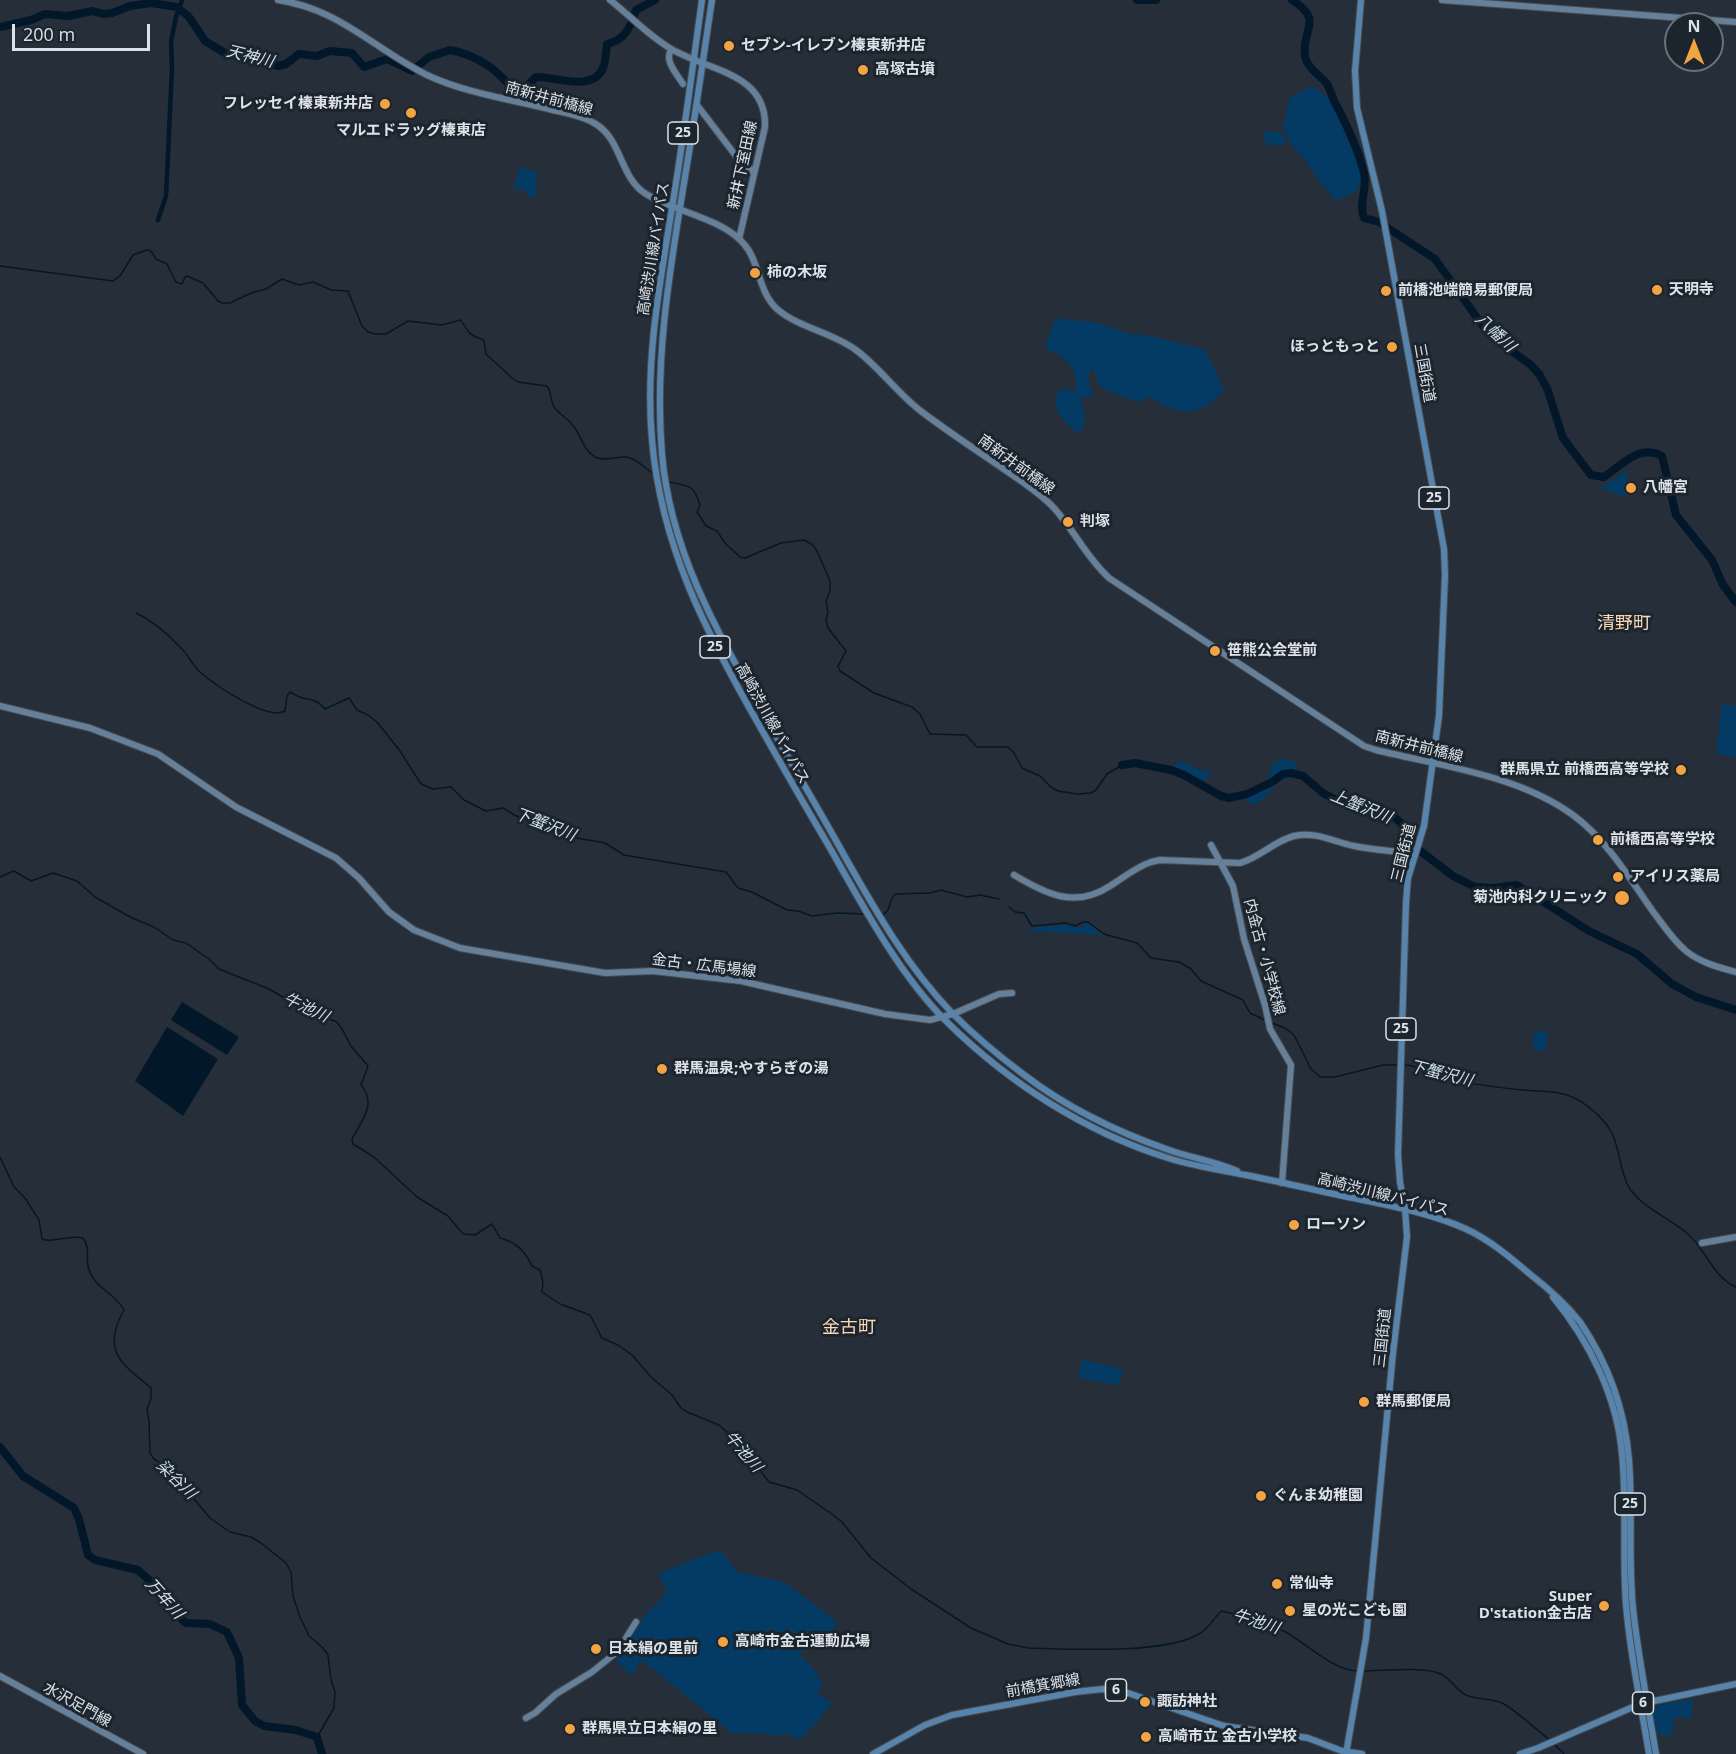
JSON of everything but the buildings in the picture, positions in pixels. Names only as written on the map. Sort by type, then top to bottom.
[{"type":"main road","name":"南新井前橋線","points":[[278,0],[306,5],[332,16],[412,67],[443,82],[592,122],[610,136],[626,172],[639,189],[672,207],[727,230],[739,239],[749,251],[768,298],[775,308],[855,350],[920,411],[1035,491],[1054,507],[1090,558],[1109,578],[1360,744],[1433,765],[1521,786],[1546,798],[1573,815],[1606,847],[1677,942],[1702,961],[1736,972]]},
{"type":"main road","name":"新井下室田線","points":[[610,0],[671,50],[747,84],[762,102],[765,127],[739,239]]},
{"type":"main road","name":"高崎渋川線バイパス","points":[[702,0],[656,309],[650,411],[657,484],[679,563],[699,614],[724,663],[869,916],[903,968],[942,1017],[1019,1083],[1099,1131],[1166,1158],[1405,1209],[1472,1232],[1500,1250],[1538,1280],[1563,1309],[1602,1376],[1616,1418],[1622,1450],[1626,1604],[1649,1754]]},
{"type":"main road","name":"高崎渋川線バイパス","points":[[712,0],[663,333],[660,402],[662,459],[667,488],[677,533],[701,597],[726,647],[876,913],[912,964],[953,1014],[1026,1076],[1082,1112],[1150,1143],[1184,1155],[1224,1165],[1243,1174]]},
{"type":"main road","name":"三国街道","points":[[1347,1753],[1361,1671],[1407,1237],[1398,1155],[1406,903],[1408,879],[1424,826],[1433,765],[1439,716],[1444,618],[1444,549],[1384,223],[1355,90],[1361,0]]},
{"type":"main road","points":[[1442,0],[1736,22]]},
{"type":"main road","points":[[671,50],[668,60],[683,84]]},
{"type":"main road","points":[[697,105],[736,156],[754,173]]},
{"type":"main road","name":"金古・広馬場線","points":[[0,706],[90,728],[158,754],[236,807],[336,858],[359,878],[389,912],[414,930],[460,948],[605,973],[653,970],[741,981],[885,1014],[930,1020],[953,1014],[999,994],[1012,993]]},
{"type":"main road","points":[[1014,874],[1048,894],[1078,897],[1105,890],[1154,861],[1240,863],[1249,861],[1261,851],[1285,839],[1311,834],[1354,846],[1417,849]]},
{"type":"main road","name":"内金古・小学校線","points":[[1211,845],[1233,886],[1244,939],[1269,1024],[1291,1065],[1282,1183]]},
{"type":"main road","points":[[1702,1243],[1736,1237]]},
{"type":"main road","points":[[526,1718],[618,1651],[636,1622]]},
{"type":"main road","name":"水沢足門線","points":[[0,1676],[143,1754]]},
{"type":"main road","name":"6","points":[[1520,1754],[1643,1703],[1736,1684]]},
{"type":"main road","name":"前橋箕郷線","points":[[873,1754],[925,1725],[952,1715],[1103,1689],[1128,1693],[1224,1726],[1308,1738],[1347,1753],[1362,1754]]},
{"type":"main road","name":"高崎渋川線バイパス","points":[[1643,1703],[1656,1754]]},
{"type":"shaded area","points":[[1312,86],[1328,98],[1336,109],[1349,143],[1365,167],[1358,190],[1336,201],[1292,146],[1283,127],[1290,97]]},
{"type":"shaded area","points":[[1263,132],[1281,132],[1287,144],[1268,146]]},
{"type":"shaded area","points":[[520,167],[536,171],[538,194],[530,198],[523,189],[513,189]]},
{"type":"shaded area","points":[[1056,318],[1099,323],[1133,335],[1142,334],[1203,349],[1224,390],[1207,406],[1194,411],[1179,411],[1149,398],[1145,397],[1140,402],[1107,390],[1100,386],[1092,369],[1088,376],[1090,389],[1094,393],[1091,397],[1080,399],[1084,417],[1079,435],[1063,420],[1057,410],[1056,398],[1059,390],[1074,392],[1076,382],[1069,363],[1047,349],[1046,343]]},
{"type":"shaded area","points":[[1628,470],[1625,497],[1600,488]]},
{"type":"shaded area","points":[[1722,704],[1736,706],[1736,757],[1716,754]]},
{"type":"shaded area","points":[[1285,759],[1293,761],[1297,766],[1296,772],[1288,770],[1266,782],[1274,762]]},
{"type":"shaded area","points":[[1182,761],[1202,771],[1212,770],[1204,784],[1191,775],[1171,767]]},
{"type":"shaded area","points":[[1285,776],[1289,776],[1276,784],[1259,802],[1254,804],[1244,799]]},
{"type":"shaded area","points":[[1086,924],[1101,935],[1031,931],[1031,928],[1064,925],[1080,928]]},
{"type":"shaded area","points":[[182,1002],[239,1037],[227,1055],[171,1020]]},
{"type":"shaded area","points":[[167,1027],[218,1059],[183,1116],[135,1081]]},
{"type":"shaded area","points":[[1535,1031],[1548,1032],[1546,1051],[1533,1050]]},
{"type":"shaded area","points":[[1082,1360],[1123,1369],[1119,1385],[1078,1378]]},
{"type":"shaded area","name":"高崎市金古運動広場","points":[[715,1551],[723,1553],[737,1572],[784,1582],[838,1622],[825,1639],[809,1646],[799,1654],[814,1669],[823,1685],[817,1693],[832,1703],[800,1740],[784,1733],[783,1736],[733,1734],[652,1668],[640,1661],[632,1676],[616,1661],[644,1616],[666,1594],[660,1573]]},
{"type":"shaded area","points":[[1693,1699],[1692,1717],[1674,1718],[1672,1736],[1657,1734],[1653,1714],[1658,1705]]},
{"type":"waterway","points":[[158,220],[166,196],[172,68],[171,42],[182,0]]},
{"type":"waterway","name":"天神川","points":[[0,27],[31,20],[45,14],[68,16],[93,11],[103,14],[151,3],[177,7],[189,17],[205,41],[225,53],[278,66],[286,64],[299,54],[317,56],[330,51],[352,53],[364,67],[387,59],[412,71],[429,57],[450,50],[481,61],[517,88],[529,84],[536,77],[582,82],[598,76],[604,65],[607,44],[623,36],[636,10],[655,0]]},
{"type":"waterway","name":"天神川","points":[[1137,0],[1156,0]]},
{"type":"waterway","name":"八幡川","points":[[1292,0],[1302,7],[1310,20],[1305,47],[1306,60],[1327,84],[1351,136],[1364,173],[1362,207],[1364,218],[1379,222],[1435,259],[1483,326],[1495,339],[1531,365],[1539,374],[1547,388],[1563,438],[1591,475],[1604,477],[1631,457],[1646,452],[1662,456],[1676,515],[1712,560],[1723,585],[1736,602]]},
{"type":"waterway","points":[[0,266],[113,281],[120,276],[133,255],[147,250],[151,251],[156,259],[167,264],[176,282],[182,284],[187,276],[203,283],[222,303],[230,303],[266,289],[282,279],[299,285],[313,282],[331,290],[348,291],[362,326],[368,332],[375,334],[386,334],[408,321],[442,325],[460,320],[471,334],[484,340],[486,354],[511,377],[518,382],[547,386],[554,407],[572,424],[591,454],[603,459],[631,458],[654,474]]},
{"type":"waterway","points":[[670,482],[692,489],[700,505],[697,512],[706,526],[717,531],[725,543],[740,557],[745,558],[781,543],[804,540],[813,545],[830,581],[826,601],[828,628],[846,651],[838,666],[840,671],[874,693],[912,707],[920,714],[930,734],[966,735],[977,747],[1008,747],[1022,768],[1040,776],[1058,791],[1077,794],[1091,793],[1096,790],[1107,774],[1122,765]]},
{"type":"waterway","name":"下蟹沢川","points":[[136,613],[170,637],[207,678],[241,700],[266,711],[277,713],[285,711],[287,696],[290,692],[316,701],[325,709],[349,698],[357,710],[377,722],[400,751],[421,784],[433,789],[451,787],[464,800],[486,811],[503,808],[516,816],[537,821],[566,836],[605,843],[624,855],[726,872],[738,888],[752,892],[787,910],[812,916],[837,913],[865,914]]},
{"type":"waterway","name":"上蟹沢川","points":[[1122,765],[1135,763],[1171,770],[1229,798],[1247,794],[1283,774],[1303,776],[1323,793],[1336,800],[1393,816],[1401,823],[1419,850],[1453,876],[1475,887],[1493,888],[1517,885],[1589,931],[1637,954],[1672,984],[1696,997],[1736,1010]]},
{"type":"waterway","name":"牛池川","points":[[0,877],[14,871],[31,881],[53,873],[77,881],[95,897],[132,918],[154,927],[173,940],[186,943],[219,969],[269,989],[286,999],[300,1003],[311,1012],[337,1022],[351,1046],[368,1066],[361,1085],[366,1092],[368,1105],[352,1139],[353,1144],[374,1157],[417,1197],[448,1216],[463,1234],[475,1235],[492,1224],[500,1238],[519,1248],[532,1266],[540,1270],[543,1282],[542,1292],[560,1304],[590,1315],[602,1338],[632,1355],[651,1377],[672,1395],[681,1408],[719,1425],[736,1440],[746,1459],[756,1465],[769,1482],[797,1490],[833,1515],[842,1522],[871,1558],[911,1589],[971,1628],[1008,1644],[1029,1648],[1138,1648],[1160,1646],[1195,1636],[1204,1631],[1222,1611],[1276,1627],[1336,1665],[1357,1671]]},
{"type":"waterway","name":"下蟹沢川","points":[[882,915],[887,911],[895,894],[930,893],[941,890],[967,897],[980,895],[999,899]]},
{"type":"waterway","name":"下蟹沢川","points":[[1009,907],[1015,912],[1024,913],[1032,926],[1066,923],[1075,926],[1088,922],[1104,934],[1137,943],[1151,958],[1179,962],[1191,969],[1201,981],[1243,1000],[1250,1013],[1265,1020]]},
{"type":"waterway","name":"下蟹沢川","points":[[1272,1023],[1285,1028],[1294,1035],[1311,1069],[1320,1077],[1335,1077],[1383,1065],[1400,1065]]},
{"type":"waterway","name":"下蟹沢川","points":[[1405,1065],[1424,1069],[1454,1081],[1559,1093],[1582,1102],[1596,1113],[1612,1133],[1630,1189],[1650,1208],[1688,1234],[1721,1277],[1736,1287]]},
{"type":"waterway","name":"染谷川","points":[[0,1157],[14,1187],[25,1198],[39,1220],[42,1239],[83,1238],[87,1246],[88,1266],[92,1276],[124,1310],[117,1324],[114,1336],[115,1346],[123,1363],[151,1388],[147,1410],[150,1453],[154,1459],[167,1467],[210,1518],[230,1532],[251,1537],[261,1543],[286,1563],[291,1572],[293,1596],[300,1617],[309,1636],[328,1655],[335,1692],[334,1708],[317,1737]]},
{"type":"waterway","name":"万年川","points":[[0,1447],[23,1476],[74,1508],[88,1555],[95,1560],[138,1570],[158,1588],[175,1614],[186,1623],[210,1624],[227,1632],[239,1658],[242,1705],[255,1721],[264,1726],[296,1730],[317,1737],[322,1754]]},
{"type":"waterway","name":"牛池川","points":[[1362,1671],[1424,1670],[1441,1674],[1466,1695],[1498,1701],[1508,1706],[1550,1740]]},
{"type":"waterway","name":"牛池川","points":[[1554,1744],[1564,1754]]},
{"type":"place","name":"セブン-イレブン榛東新井店","points":[[729,46]]},
{"type":"place","name":"高塚古墳","points":[[863,70]]},
{"type":"place","name":"フレッセイ榛東新井店","points":[[385,104]]},
{"type":"place","name":"マルエドラッグ榛東店","points":[[411,113]]},
{"type":"place","name":"柿の木坂","points":[[755,273]]},
{"type":"place","name":"天明寺","points":[[1657,290]]},
{"type":"place","name":"前橋池端簡易郵便局","points":[[1386,291]]},
{"type":"place","name":"ほっともっと","points":[[1392,347]]},
{"type":"place","name":"八幡宮","points":[[1631,488]]},
{"type":"place","name":"判塚","points":[[1068,522]]},
{"type":"place","name":"笹熊公会堂前","points":[[1215,651]]},
{"type":"place","name":"群馬県立 前橋西高等学校","points":[[1681,770]]},
{"type":"place","name":"前橋西高等学校","points":[[1598,840]]},
{"type":"place","name":"アイリス薬局","points":[[1618,877]]},
{"type":"place","name":"菊池内科クリニック","points":[[1622,898]]},
{"type":"place","name":"群馬温泉;やすらぎの湯","points":[[662,1069]]},
{"type":"place","name":"ローソン","points":[[1294,1225]]},
{"type":"place","name":"群馬郵便局","points":[[1364,1402]]},
{"type":"place","name":"ぐんま幼稚園","points":[[1261,1496]]},
{"type":"place","name":"常仙寺","points":[[1277,1584]]},
{"type":"place","name":"Super D'station金古店","points":[[1604,1606]]},
{"type":"place","name":"星の光こども園","points":[[1290,1611]]},
{"type":"place","name":"高崎市金古運動広場","points":[[723,1642]]},
{"type":"place","name":"日本絹の里前","points":[[596,1649]]},
{"type":"place","name":"諏訪神社","points":[[1145,1702]]},
{"type":"place","name":"群馬県立日本絹の里","points":[[570,1729]]},
{"type":"place","name":"高崎市立 金古小学校","points":[[1146,1737]]},
{"type":"district","name":"清野町","points":[[1624,624]]},
{"type":"district","name":"金古町","points":[[849,1328]]}]
